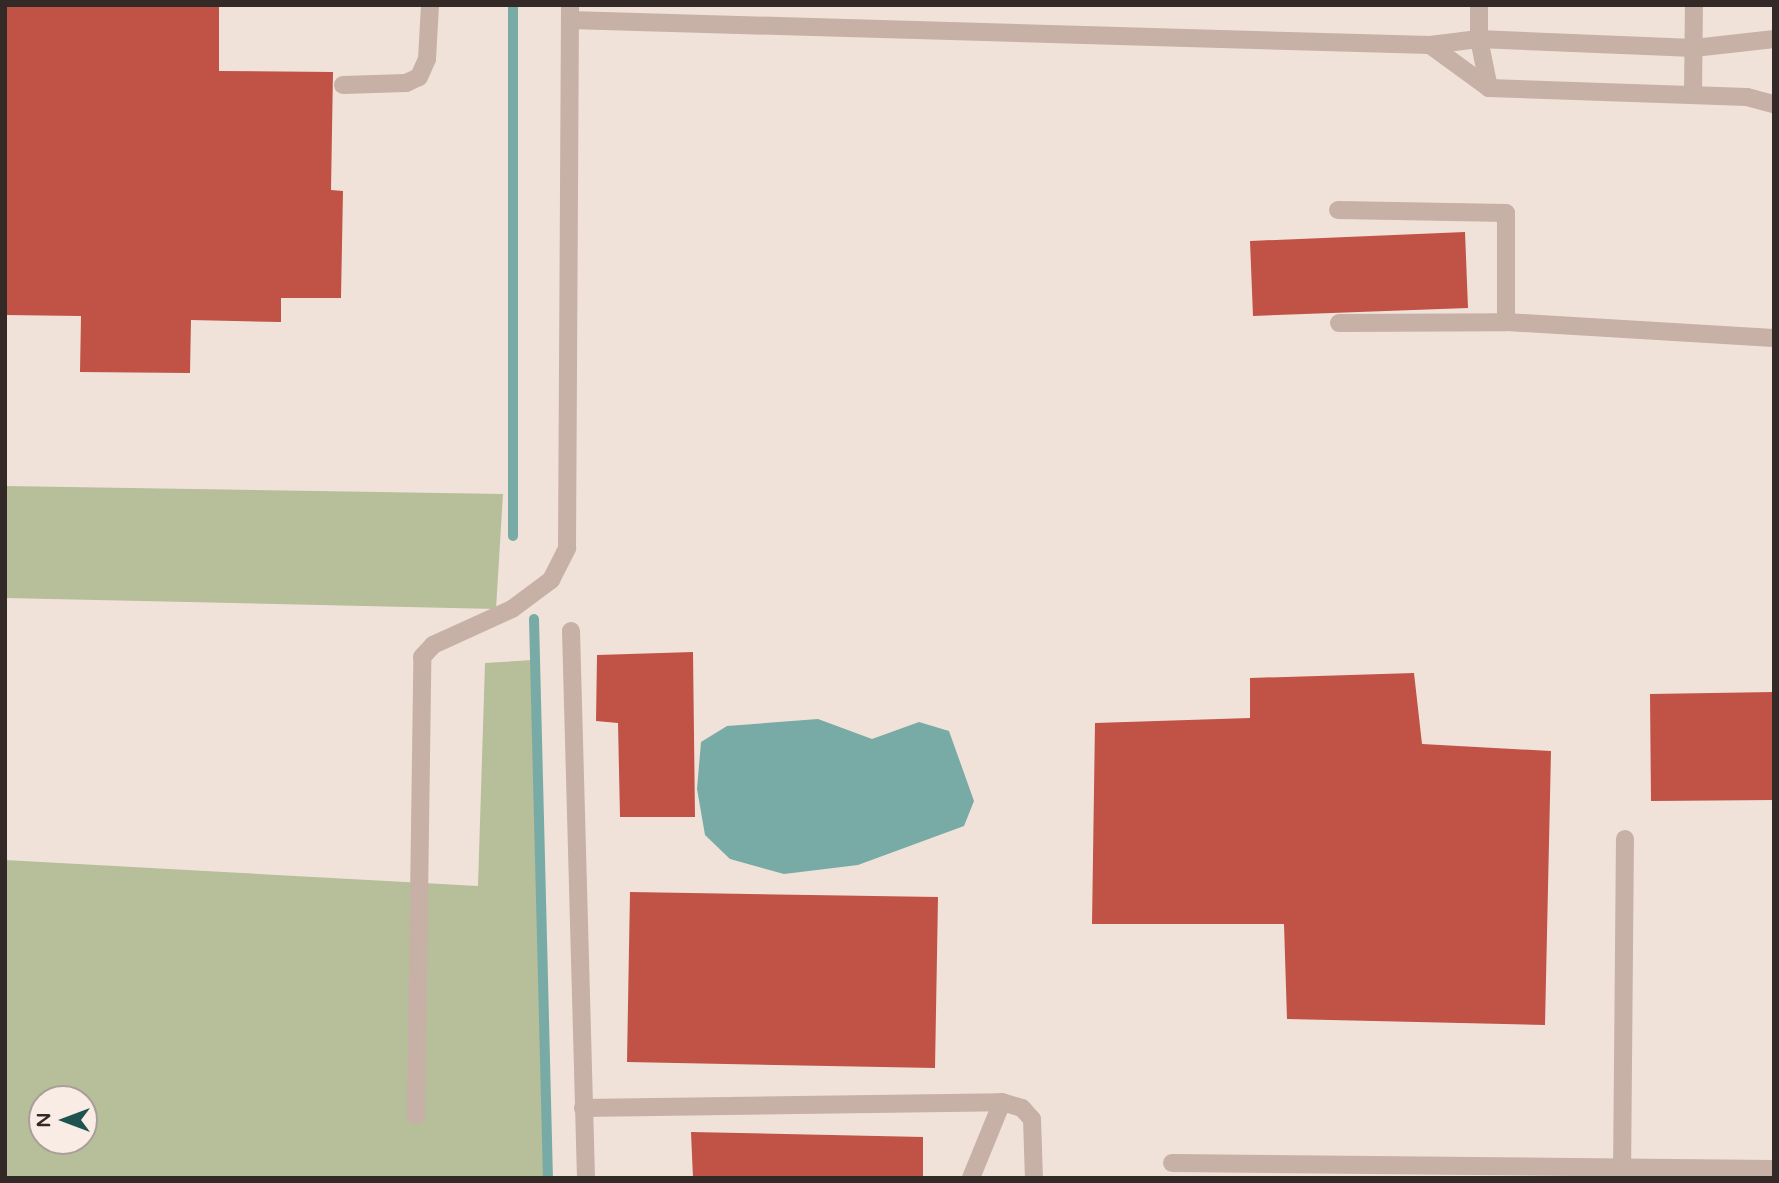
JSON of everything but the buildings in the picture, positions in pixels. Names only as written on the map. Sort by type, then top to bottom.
[{"type":"lane","points":[[343,85],[406,83],[419,77],[427,59],[430,5]]},
{"type":"lane","points":[[1479,5],[1479,39],[1489,88]]},
{"type":"lane","points":[[1693,95],[1694,5]]},
{"type":"lane","points":[[416,1115],[422,657],[433,645],[512,609],[551,580],[568,548],[570,12],[1430,45],[1479,39],[1694,48],[1774,39]]},
{"type":"lane","points":[[1430,45],[1489,88],[1746,97],[1774,104]]},
{"type":"lane","points":[[1338,210],[1506,213],[1506,322]]},
{"type":"lane","points":[[1339,323],[1506,322],[1774,338]]},
{"type":"lane","points":[[571,631],[586,1178]]},
{"type":"lane","points":[[1623,1172],[1625,839]]},
{"type":"lane","points":[[583,1108],[1002,1102],[1022,1108],[1032,1119],[1034,1178]]},
{"type":"lane","points":[[971,1178],[1002,1102]]},
{"type":"lane","points":[[1172,1163],[1623,1172],[1774,1169]]},
{"type":"green space","points":[[5,486],[503,494],[496,609],[5,598]]},
{"type":"green space","points":[[533,660],[549,1178],[5,1178],[5,860],[478,886],[485,663]]},
{"type":"water","points":[[818,719],[872,739],[919,722],[949,731],[974,801],[964,826],[858,865],[784,874],[730,859],[705,835],[697,789],[701,742],[727,726]]},
{"type":"waterway","points":[[513,5],[513,536]]},
{"type":"waterway","points":[[534,619],[548,1178]]}]
